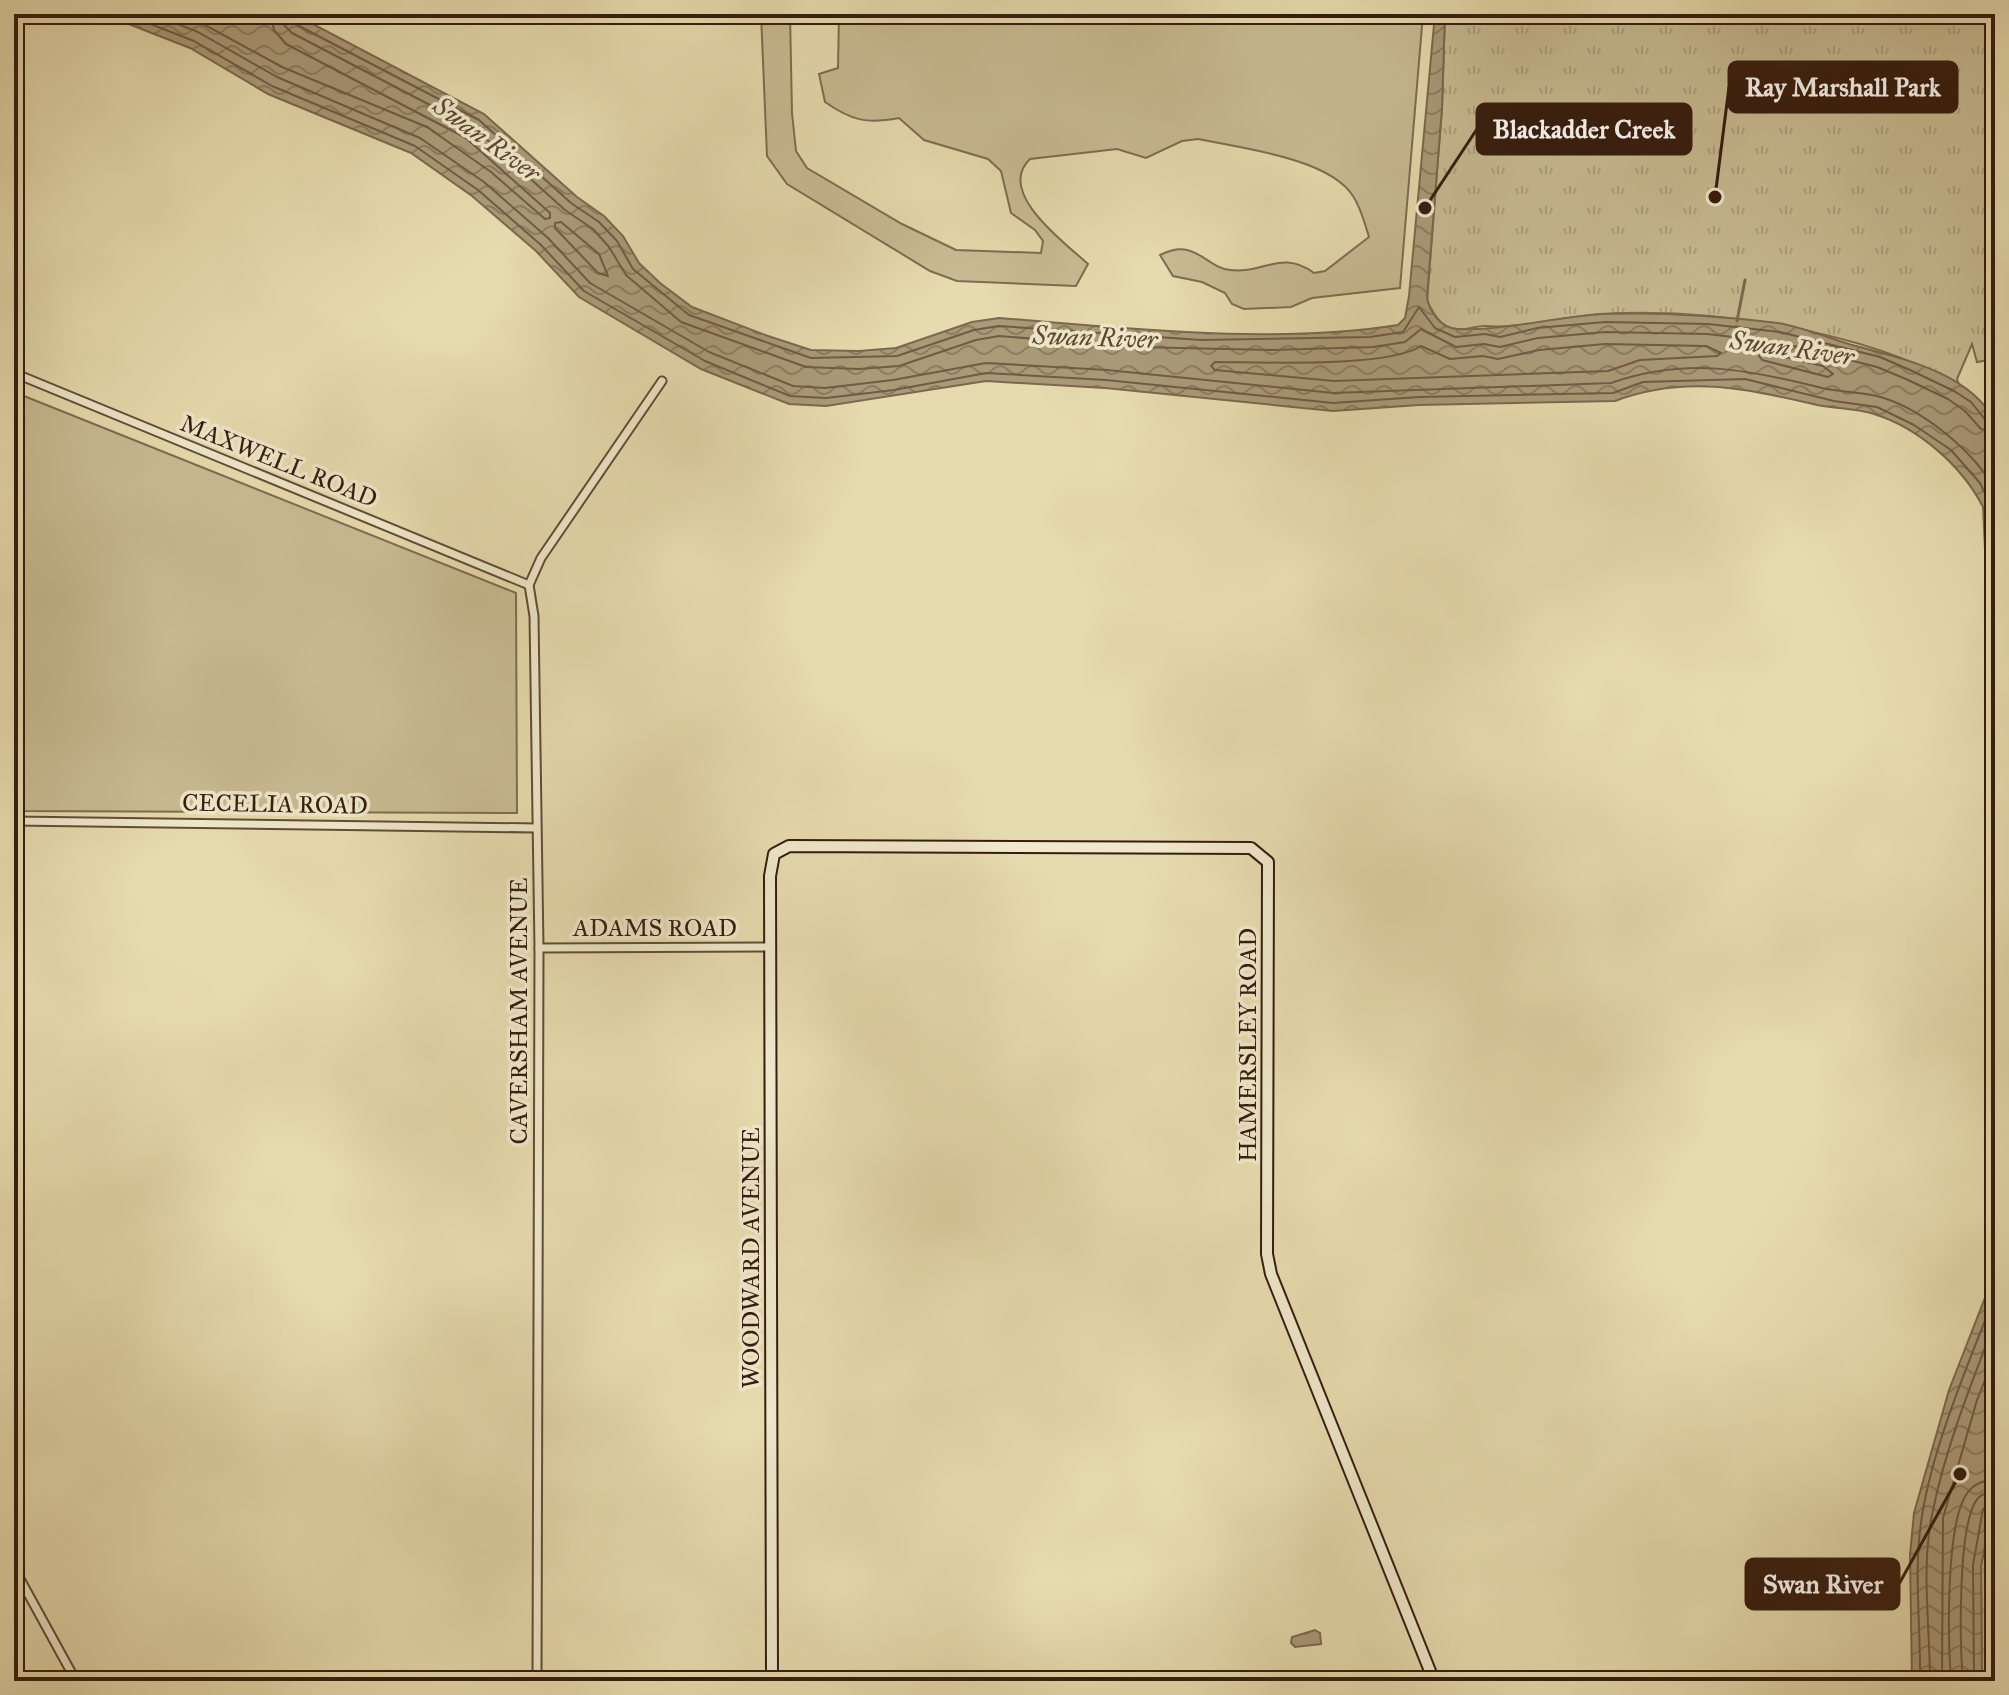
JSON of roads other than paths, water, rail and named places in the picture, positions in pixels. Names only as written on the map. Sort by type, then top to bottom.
[{"type":"street","name":"MAXWELL ROAD","points":[[14,373],[529,585]]},
{"type":"street","points":[[529,585],[541,558],[662,381]]},
{"type":"street","name":"CAVERSHAM AVENUE","points":[[529,585],[534,616],[539,948],[537,1681]]},
{"type":"street","name":"CECELIA ROAD","points":[[14,821],[536,828]]},
{"type":"street","name":"WOODWARD AVENUE","points":[[772,1681],[770,864],[774,854],[789,846]]},
{"type":"street","name":"HAMERSLEY ROAD","points":[[789,846],[1251,848],[1268,862],[1267,1254],[1271,1274],[1434,1681]]},
{"type":"street","name":"ADAMS ROAD","points":[[539,948],[770,947]]},
{"type":"street","points":[[14,1568],[76,1681]]},
{"type":"water","name":"Swan River","points":[[103,14],[294,14],[484,114],[577,197],[604,216],[623,236],[639,263],[692,307],[811,350],[859,351],[896,348],[972,322],[999,318],[1148,330],[1249,334],[1300,334],[1398,325],[1405,318],[1409,296],[1435,14],[1445,14],[1442,108],[1427,297],[1430,308],[1441,323],[1452,328],[1476,329],[1624,314],[1690,315],[1778,323],[1931,369],[1968,390],[1983,404],[1995,421],[1995,759],[1983,507],[1963,477],[1938,450],[1891,420],[1867,412],[1763,393],[1690,386],[1640,393],[1615,401],[1419,405],[1333,411],[1105,388],[986,381],[826,406],[789,404],[701,369],[579,297],[536,251],[472,196],[411,153],[268,94],[190,48]]},
{"type":"water","points":[[1995,1272],[1995,1495],[1981,1566],[1982,1681],[1912,1681],[1910,1555],[1914,1513],[1949,1390]]},
{"type":"water","points":[[1315,1630],[1320,1633],[1321,1644],[1295,1647],[1291,1643],[1292,1637]]},
{"type":"waterway","points":[[1737,321],[1745,280]]},
{"type":"place","name":"Ray Marshall Park","points":[[1715,197]]},
{"type":"place","name":"Blackadder Creek","points":[[1425,208]]},
{"type":"place","name":"Swan River","points":[[1960,1474]]}]
